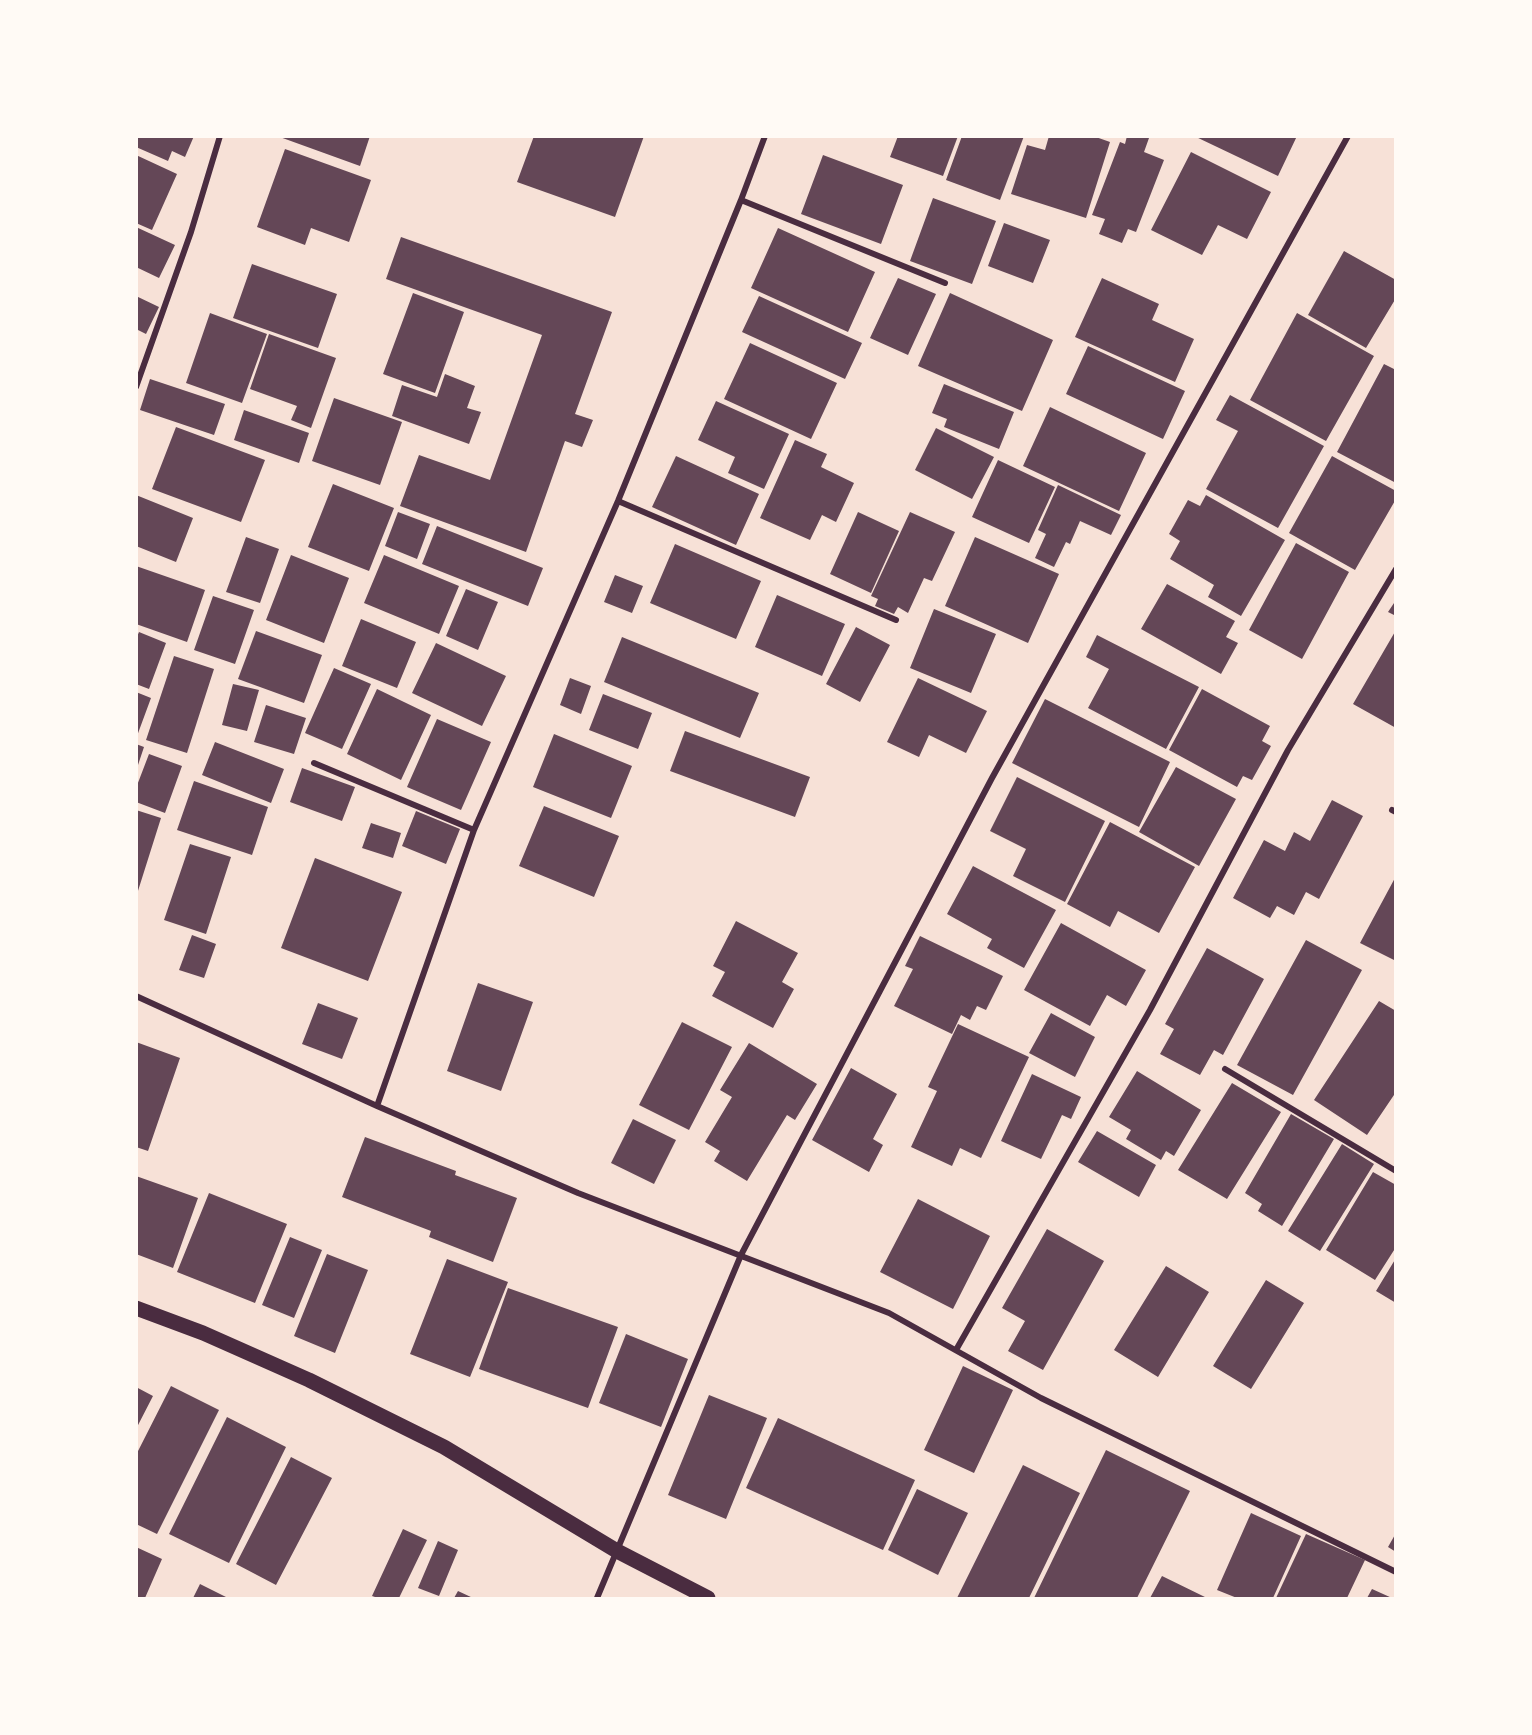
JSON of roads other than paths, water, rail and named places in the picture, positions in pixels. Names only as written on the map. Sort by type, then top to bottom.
[{"type":"main road","points":[[136,1308],[202,1333],[309,1380],[444,1447],[616,1551],[708,1599]]},
{"type":"street","points":[[136,387],[191,232],[220,136]]},
{"type":"street","points":[[376,1106],[474,830],[618,501],[765,136]]},
{"type":"street","points":[[597,1599],[741,1255],[993,778],[1348,136]]},
{"type":"street","points":[[741,200],[945,283]]},
{"type":"street","points":[[618,501],[896,620]]},
{"type":"street","points":[[956,1350],[1150,1010],[1288,750],[1395,569]]},
{"type":"street","points":[[314,763],[474,830]]},
{"type":"street","points":[[136,996],[376,1106],[578,1193],[889,1313],[1041,1398],[1395,1572]]},
{"type":"street","points":[[1225,1069],[1395,1171]]}]
